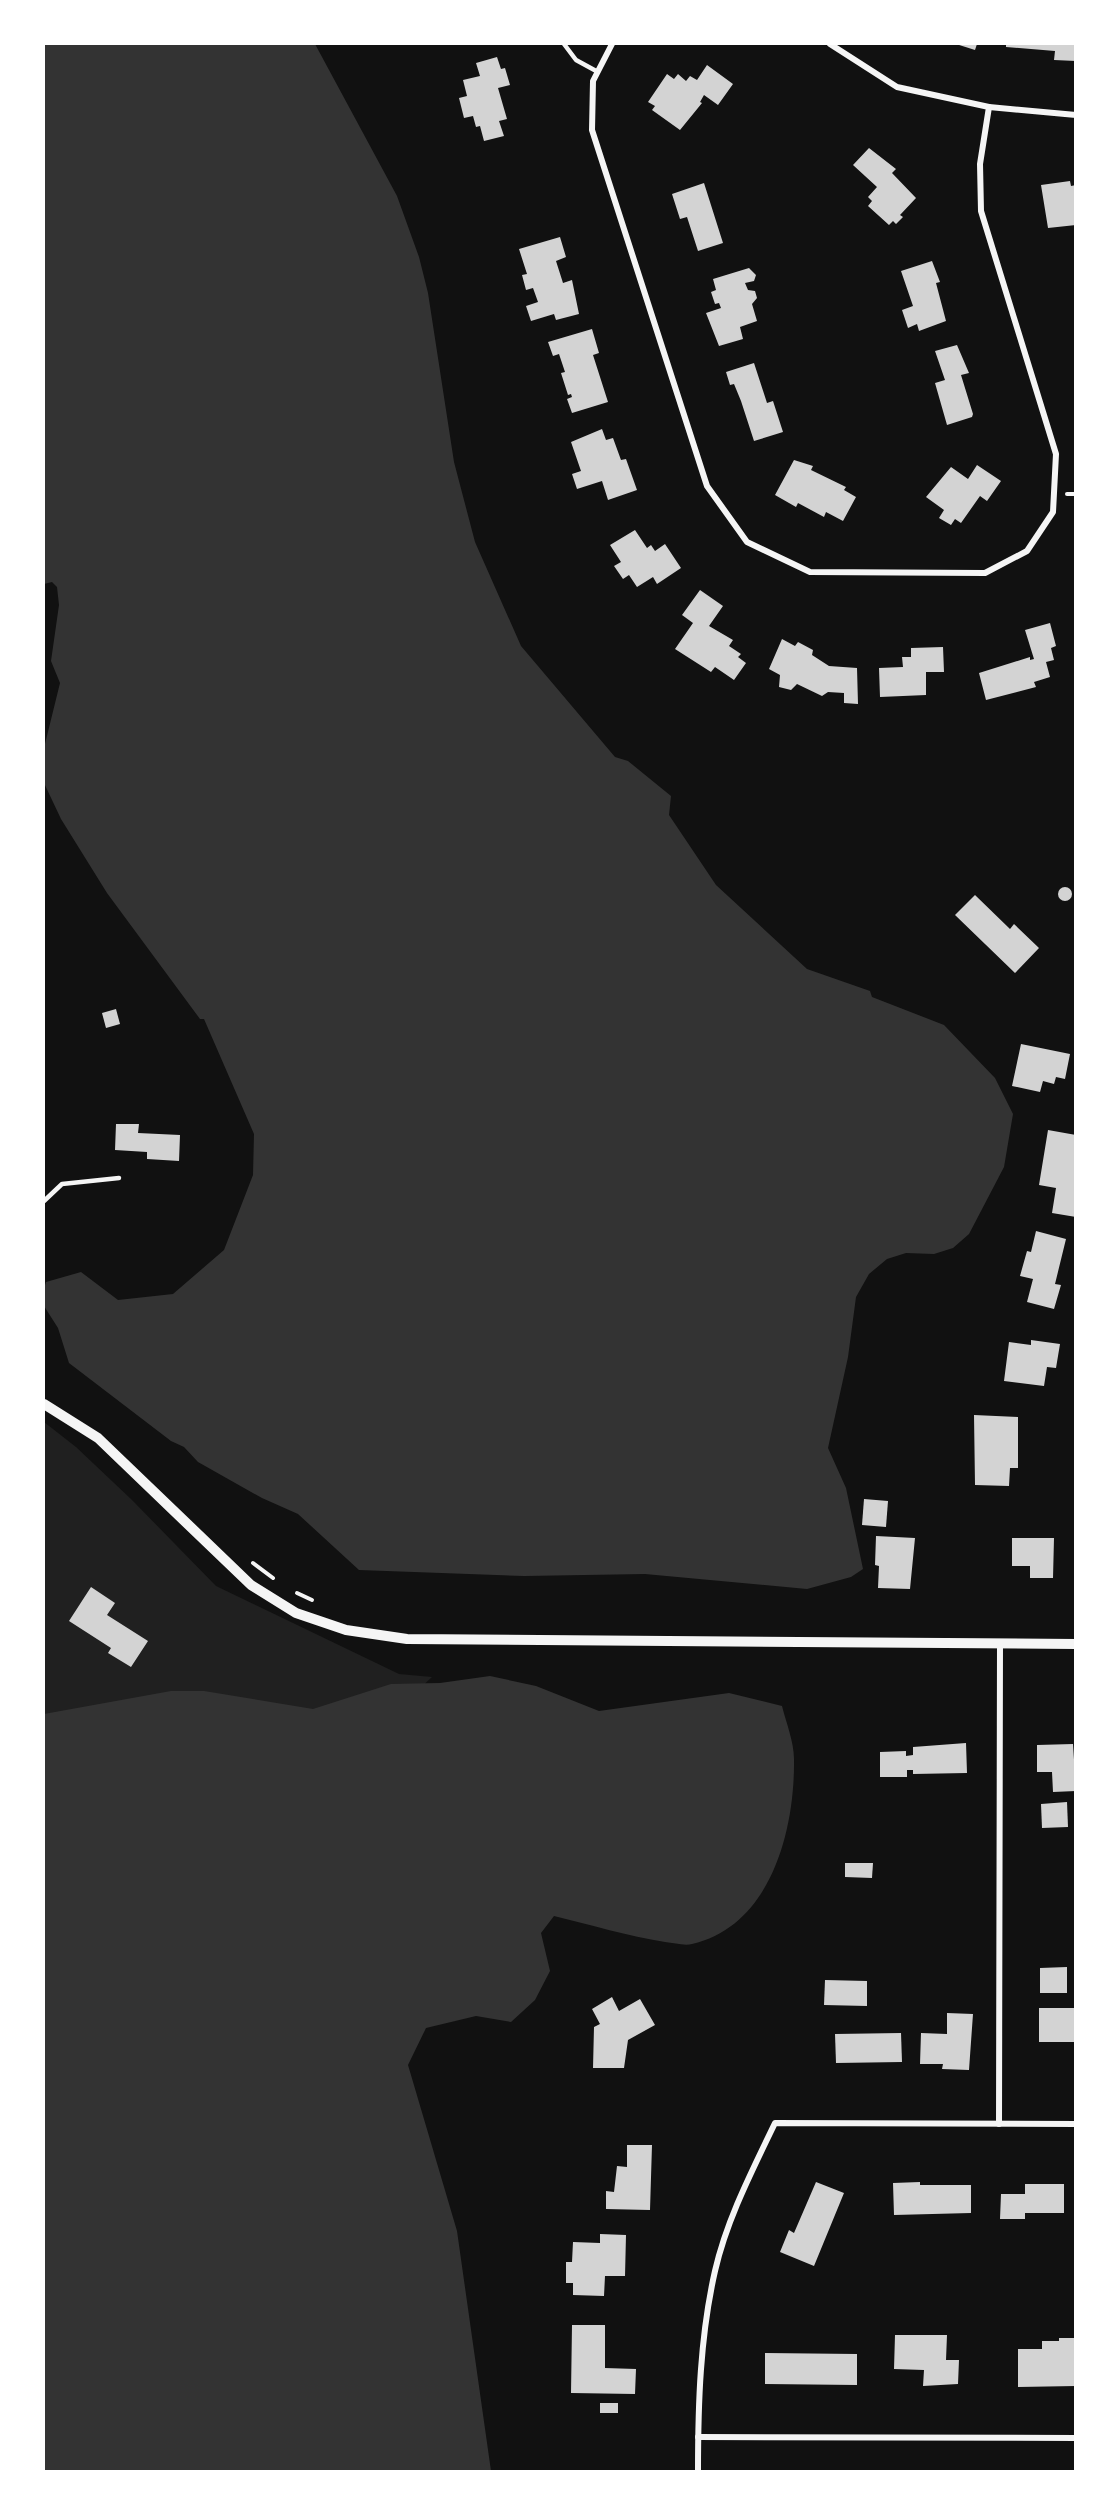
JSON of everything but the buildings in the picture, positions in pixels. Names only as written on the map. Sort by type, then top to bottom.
[{"type":"street","points":[[612,44],[593,81],[592,130],[707,486],[747,542],[810,572],[985,573],[1027,551],[1053,512],[1056,454],[981,211],[980,164],[988,107]]},
{"type":"street","points":[[830,44],[897,87],[988,107],[1076,115]]},
{"type":"street","points":[[44,1404],[98,1438],[251,1585],[296,1613],[346,1630],[407,1639],[1076,1644]]},
{"type":"street","points":[[999,2124],[1000,1643]]},
{"type":"street","points":[[698,2472],[702,2350],[715,2270],[740,2195],[775,2123],[1076,2124]]},
{"type":"street","points":[[698,2437],[1076,2438]]},
{"type":"lane","points":[[564,44],[576,60],[598,72]]},
{"type":"lane","points":[[44,1201],[62,1184],[118,1178]]},
{"type":"path","points":[[250,1561],[277,1581]]},
{"type":"path","points":[[296,1593],[317,1603]]},
{"type":"shaded area","points":[[44,44],[315,44],[397,196],[419,257],[428,293],[454,462],[475,542],[521,646],[615,757],[628,761],[671,796],[669,815],[716,885],[807,969],[870,991],[872,997],[944,1025],[995,1078],[1013,1114],[1004,1167],[969,1234],[953,1248],[934,1254],[906,1253],[887,1259],[869,1274],[856,1297],[848,1357],[828,1448],[846,1488],[863,1569],[851,1577],[807,1589],[645,1574],[524,1576],[359,1570],[298,1514],[262,1498],[198,1462],[184,1447],[171,1441],[69,1363],[58,1328],[44,1306],[46,1282],[81,1272],[118,1300],[173,1294],[224,1250],[253,1175],[254,1134],[204,1019],[200,1019],[107,893],[61,819],[44,783],[44,748],[60,683],[51,661],[59,605],[57,587],[52,582],[44,584]]},
{"type":"shaded area","points":[[44,1422],[76,1447],[132,1500],[216,1586],[399,1674],[432,1677],[357,1747],[44,1714]]},
{"type":"shaded area","points":[[490,1676],[536,1686],[599,1711],[729,1693],[782,1706],[794,1752],[790,1815],[783,1844],[773,1871],[759,1896],[741,1917],[719,1934],[686,1945],[637,1937],[554,1916],[541,1933],[550,1971],[535,2000],[511,2022],[476,2016],[426,2028],[408,2065],[457,2231],[491,2471],[44,2471],[44,1714],[171,1691],[204,1691],[313,1709],[391,1684],[440,1683]]}]
